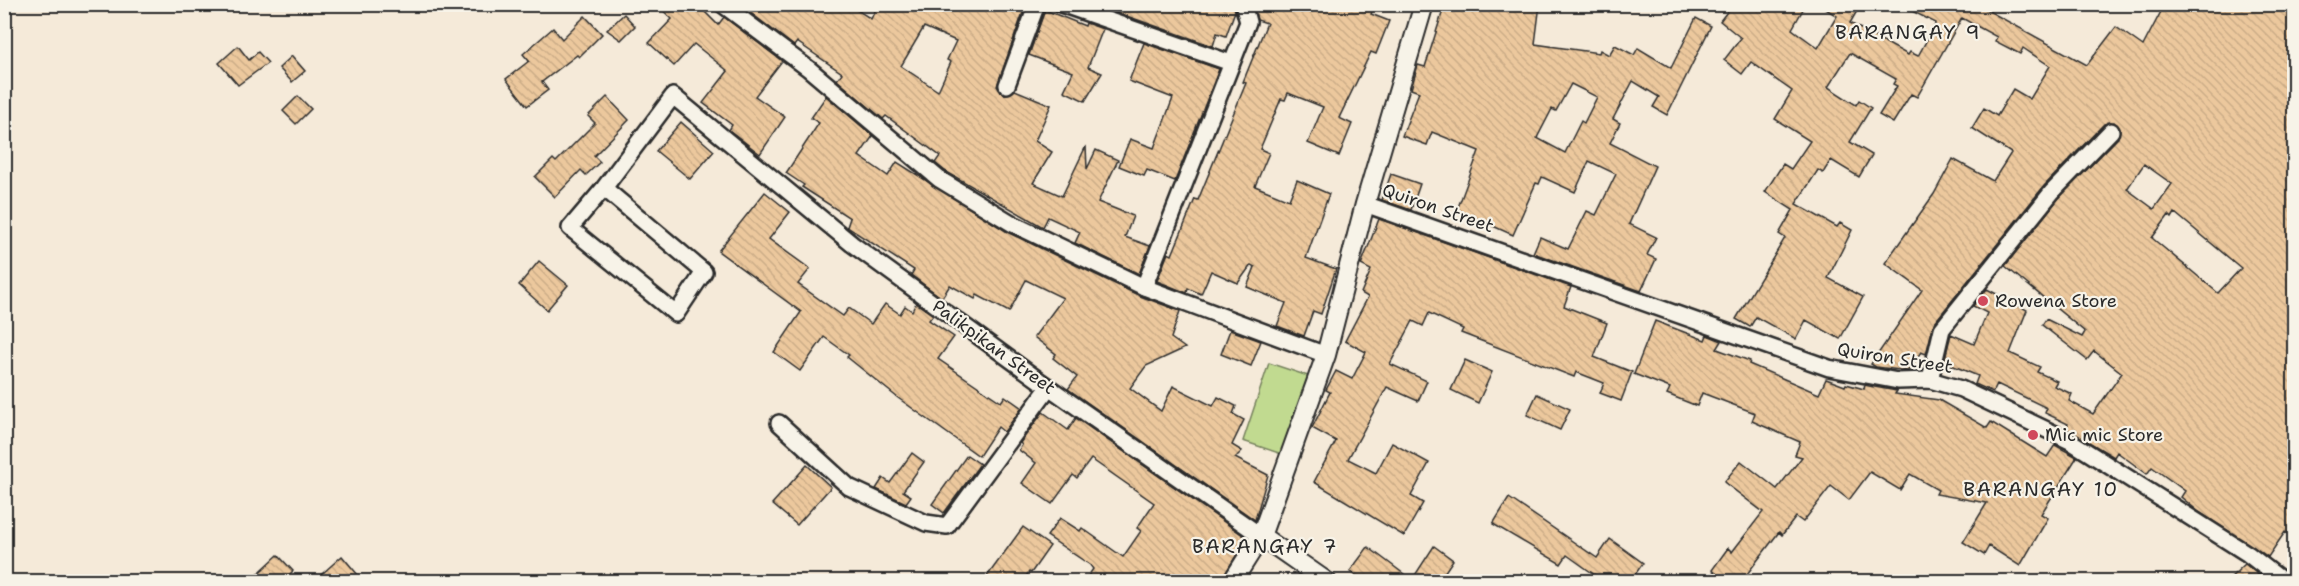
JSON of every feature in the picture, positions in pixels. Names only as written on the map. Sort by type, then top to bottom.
[{"type":"street","points":[[722,4],[809,69],[939,178],[1013,224],[1144,287],[1326,355]]},
{"type":"street","points":[[1006,85],[1037,4]]},
{"type":"street","points":[[1062,4],[1231,63]]},
{"type":"street","points":[[1144,287],[1248,22],[1243,4]]},
{"type":"street","points":[[1232,582],[1261,536],[1326,355],[1365,204],[1424,4]]},
{"type":"street","name":"Palikpikan Street","points":[[604,188],[673,96],[852,244],[1049,387],[1327,582]]},
{"type":"street","points":[[1930,380],[1941,329],[2052,192],[2111,131]]},
{"type":"street","points":[[604,188],[704,272],[676,314],[570,228],[604,188]]},
{"type":"street","name":"Quiron Street","points":[[1365,204],[1829,368],[1898,381],[1930,380],[1961,389],[2070,441],[2248,554],[2284,582]]},
{"type":"street","points":[[779,423],[849,487],[926,524],[947,526],[1049,387]]},
{"type":"green space","points":[[1269,363],[1308,376],[1282,454],[1243,441]]},
{"type":"building","points":[[656,4],[697,4],[718,25],[724,17],[782,61],[755,96],[785,117],[760,154],[729,130],[732,125],[703,103],[728,71],[694,44],[674,66],[649,43],[672,19]]},
{"type":"building","points":[[739,4],[848,4],[871,19],[878,4],[1026,4],[997,86],[1004,94],[1015,90],[1051,105],[1035,141],[1052,152],[1033,183],[1062,196],[1086,146],[1087,169],[1096,150],[1118,160],[1098,202],[1133,216],[1125,237],[1150,246],[1139,274],[1075,243],[1080,232],[1048,217],[1043,227],[945,171],[935,163],[940,156],[886,116],[883,119],[837,80],[842,73],[797,42],[794,46]],"holes":[[[924,27],[956,41],[947,60],[951,62],[938,91],[901,66]]]},
{"type":"building","points":[[1092,4],[1234,4],[1235,11],[1226,36],[1217,33],[1213,46]]},
{"type":"building","points":[[1253,4],[1375,4],[1371,14],[1389,21],[1376,54],[1371,52],[1339,118],[1352,124],[1339,156],[1308,143],[1323,107],[1288,93],[1285,100],[1281,99],[1260,149],[1269,153],[1255,186],[1289,200],[1297,180],[1329,194],[1306,258],[1336,269],[1321,314],[1313,311],[1304,336],[1277,326],[1286,303],[1247,287],[1255,267],[1251,265],[1238,283],[1211,271],[1201,294],[1188,288],[1187,293],[1157,281],[1168,253],[1172,255],[1195,199],[1198,200],[1246,83],[1243,82],[1267,23],[1257,20]]},
{"type":"building","points":[[1445,4],[1540,4],[1535,44],[1599,53],[1600,50],[1609,55],[1615,45],[1634,55],[1638,48],[1671,68],[1696,18],[1711,26],[1667,115],[1653,107],[1659,97],[1633,81],[1613,119],[1620,123],[1610,143],[1655,166],[1629,224],[1656,237],[1647,255],[1656,259],[1641,291],[1533,253],[1540,237],[1568,249],[1587,211],[1596,215],[1616,174],[1589,161],[1575,192],[1542,177],[1539,184],[1536,183],[1513,235],[1457,210],[1479,151],[1432,132],[1427,145],[1402,136],[1419,92],[1411,89],[1418,65],[1425,67]],"holes":[[[1571,84],[1597,97],[1584,123],[1581,121],[1565,153],[1537,138],[1552,109],[1556,111]]]},
{"type":"building","points":[[1733,4],[1806,4],[1792,29],[1818,48],[1837,16],[1818,4],[1861,4],[1850,23],[1908,55],[1910,52],[1918,56],[1936,23],[1898,4],[1976,4],[2087,65],[2116,27],[2143,46],[2165,4],[2295,4],[2295,538],[2285,532],[2268,557],[2199,512],[2181,497],[2185,491],[2152,467],[2147,474],[2117,452],[2114,457],[2065,428],[2068,424],[2045,413],[2047,408],[1997,384],[1993,392],[1975,384],[1978,376],[1944,362],[1951,334],[1974,344],[1987,313],[1973,306],[1987,289],[2027,310],[2010,353],[2040,367],[2037,372],[2057,381],[2054,386],[2072,394],[2069,401],[2093,414],[2122,373],[2094,351],[2087,360],[2042,325],[2046,319],[2082,337],[2085,332],[2005,266],[2059,198],[2118,138],[2120,129],[2114,122],[2104,124],[2044,186],[1934,323],[1926,354],[1921,352],[1908,371],[1876,367],[1871,364],[1922,290],[1885,263],[1934,194],[1953,159],[1993,181],[2011,153],[1972,128],[1984,108],[1997,116],[2013,89],[2030,99],[2050,66],[2023,48],[2020,54],[1995,41],[1997,37],[1962,18],[1917,97],[1911,94],[1893,123],[1879,115],[1897,86],[1893,84],[1896,79],[1850,53],[1828,87],[1856,105],[1859,100],[1871,108],[1850,142],[1872,155],[1859,177],[1831,160],[1823,173],[1818,170],[1796,204],[1837,227],[1840,223],[1852,230],[1828,278],[1863,297],[1840,339],[1806,320],[1796,339],[1756,317],[1750,327],[1736,319],[1785,238],[1779,234],[1793,210],[1765,192],[1783,164],[1791,169],[1810,141],[1775,119],[1792,91],[1751,62],[1742,74],[1724,60],[1741,38],[1720,21]],"holes":[[[2144,164],[2172,184],[2154,209],[2127,189]],[[2175,213],[2241,268],[2218,293],[2152,238],[2169,215],[2172,218]]]},
{"type":"building","points":[[1045,10],[1085,26],[1086,23],[1103,29],[1088,67],[1102,73],[1085,101],[1064,91],[1073,72],[1029,55]]},
{"type":"building","points":[[624,14],[635,26],[621,40],[607,30]]},
{"type":"building","points":[[585,16],[602,34],[579,57],[577,55],[542,82],[548,90],[527,106],[506,79],[529,61],[523,54],[553,28],[562,39]]},
{"type":"building","points":[[1144,43],[1219,69],[1175,181],[1147,170],[1144,176],[1119,166],[1130,139],[1154,148],[1173,98],[1129,81]]},
{"type":"building","points":[[238,46],[249,60],[258,52],[268,63],[238,85],[219,63]]},
{"type":"building","points":[[292,56],[305,71],[292,82],[279,68]]},
{"type":"building","points":[[298,96],[311,109],[296,124],[283,111]]},
{"type":"building","points":[[826,96],[873,136],[859,156],[888,176],[897,162],[1009,233],[1140,296],[1180,311],[1171,338],[1185,348],[1146,366],[1130,388],[1161,411],[1173,386],[1213,406],[1218,397],[1236,406],[1233,414],[1244,420],[1232,445],[1242,451],[1235,458],[1268,475],[1255,520],[1068,389],[1077,377],[1053,358],[1056,354],[1034,337],[1063,298],[1026,280],[1009,312],[977,295],[975,299],[950,285],[942,298],[911,275],[914,270],[847,227],[850,218],[802,187],[804,185],[786,173],[819,123],[811,118]]},
{"type":"building","points":[[607,97],[629,120],[594,156],[600,162],[586,175],[581,170],[555,197],[535,177],[553,159],[556,162],[595,123],[588,116]]},
{"type":"building","points":[[681,122],[714,151],[690,179],[656,151]]},
{"type":"building","points":[[1391,174],[1420,184],[1411,210],[1382,200]]},
{"type":"building","points":[[765,192],[790,212],[769,239],[810,269],[798,284],[843,316],[849,308],[871,324],[885,304],[900,314],[905,306],[912,311],[916,303],[933,315],[929,320],[954,337],[938,359],[1001,402],[1005,396],[1022,408],[1004,432],[998,427],[979,456],[898,398],[847,357],[849,355],[824,337],[800,371],[774,352],[801,312],[718,251]]},
{"type":"building","points":[[1379,219],[1571,287],[1564,306],[1607,323],[1594,357],[1632,372],[1621,401],[1600,393],[1604,383],[1576,372],[1574,377],[1461,333],[1463,329],[1429,313],[1423,326],[1413,321],[1390,364],[1427,381],[1418,401],[1387,387],[1348,459],[1376,473],[1392,443],[1429,463],[1411,496],[1423,503],[1404,536],[1314,482],[1336,441],[1312,428],[1330,392],[1326,390],[1336,371],[1352,379],[1366,352],[1345,341],[1368,297],[1361,293],[1371,270],[1361,265]]},
{"type":"building","points":[[539,261],[568,285],[547,310],[519,285]]},
{"type":"building","points":[[1655,321],[1705,340],[1707,335],[1722,341],[1717,349],[1750,361],[1749,364],[1819,394],[1826,379],[1845,386],[1846,384],[1864,389],[1865,385],[1897,391],[1895,394],[1939,400],[1987,428],[1991,422],[2047,457],[2055,445],[2077,457],[2041,514],[2048,518],[2020,566],[1989,546],[1984,555],[1963,542],[1987,503],[1936,494],[1938,490],[1910,474],[1900,490],[1870,472],[1849,500],[1831,486],[1803,522],[1796,517],[1782,535],[1779,532],[1741,582],[1710,582],[1716,573],[1712,570],[1728,548],[1732,552],[1763,512],[1724,482],[1741,461],[1777,489],[1802,457],[1795,455],[1800,442],[1752,421],[1755,413],[1702,393],[1697,406],[1667,394],[1670,388],[1634,374]]},
{"type":"building","points":[[1230,330],[1261,341],[1251,366],[1221,354]]},
{"type":"building","points":[[1465,360],[1492,372],[1478,403],[1451,390]]},
{"type":"building","points":[[1537,394],[1570,409],[1560,430],[1527,415]]},
{"type":"building","points":[[1043,412],[1068,430],[1076,418],[1247,538],[1220,582],[1084,582],[1093,569],[1090,565],[1047,536],[1060,518],[1080,531],[1082,528],[1123,557],[1141,531],[1137,528],[1154,503],[1091,459],[1077,478],[1073,475],[1052,504],[1022,483],[1036,463],[1019,450],[1022,445],[1020,443]]},
{"type":"building","points":[[912,453],[924,462],[903,491],[911,496],[906,503],[876,489],[883,478],[890,483]]},
{"type":"building","points":[[967,455],[980,464],[944,513],[932,504]]},
{"type":"building","points":[[807,465],[831,487],[797,525],[772,504]]},
{"type":"building","points":[[1509,498],[1597,558],[1610,539],[1643,563],[1630,582],[1605,582],[1567,555],[1561,564],[1493,524]]},
{"type":"building","points":[[1023,527],[1050,546],[1031,573],[1029,572],[1022,582],[983,582]]},
{"type":"building","points":[[1434,546],[1453,560],[1438,582],[1364,582],[1350,571],[1368,547],[1412,580]]},
{"type":"building","points":[[278,555],[293,571],[282,582],[249,582]]},
{"type":"building","points":[[342,556],[364,582],[313,582]]},
{"type":"building","points":[[2245,564],[2267,582],[2226,582]]},
{"type":"place","name":"Rowena Store","points":[[1983,301]]},
{"type":"place","name":"Mic mic Store","points":[[2033,435]]},
{"type":"district","name":"BARANGAY 9","points":[[1908,32]]},
{"type":"district","name":"BARANGAY 10","points":[[2041,489]]},
{"type":"district","name":"BARANGAY 7","points":[[1265,546]]}]
